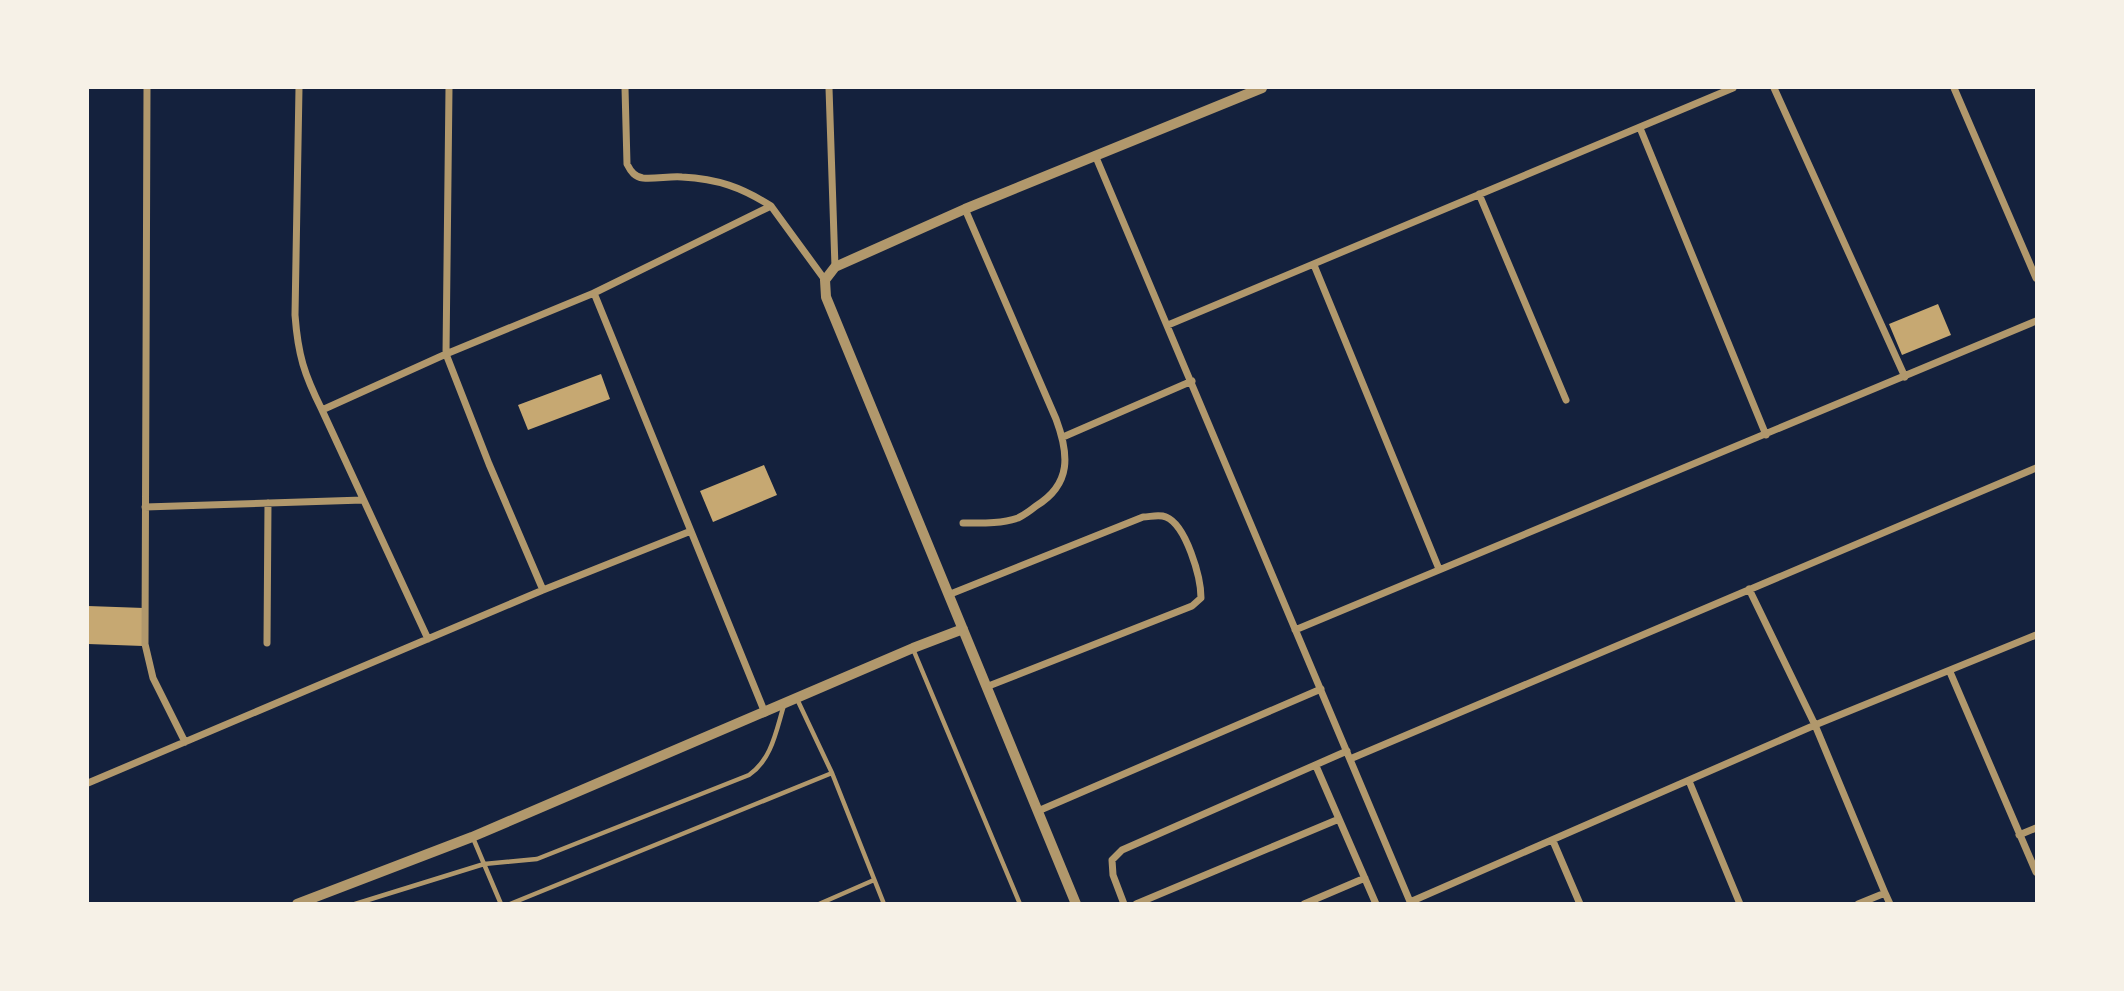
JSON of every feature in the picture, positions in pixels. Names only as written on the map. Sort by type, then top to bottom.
[{"type":"street","points":[[147,88],[145,644],[153,678],[185,742]]},
{"type":"street","points":[[299,88],[295,315],[298,352],[306,379],[428,639]]},
{"type":"street","points":[[449,88],[446,354],[543,590]]},
{"type":"street","points":[[625,88],[627,164],[631,173],[641,178],[681,176],[713,180],[745,189],[771,206],[825,280],[826,297],[1076,904]]},
{"type":"street","points":[[829,88],[835,267]]},
{"type":"street","points":[[825,280],[835,267],[965,209],[1262,88]]},
{"type":"street","points":[[1168,325],[1733,88]]},
{"type":"street","points":[[1774,88],[1905,377]]},
{"type":"street","points":[[1954,88],[2036,278]]},
{"type":"street","points":[[1640,128],[1766,435]]},
{"type":"street","points":[[1095,155],[1410,903],[1815,725],[2036,635]]},
{"type":"street","points":[[1479,194],[1566,400]]},
{"type":"street","points":[[322,410],[446,354],[594,293],[771,206]]},
{"type":"street","points":[[962,523],[992,523],[1018,518],[1044,501],[1061,484],[1065,458],[1063,437],[965,209]]},
{"type":"street","points":[[1314,265],[1439,569]]},
{"type":"street","points":[[594,293],[765,713]]},
{"type":"street","points":[[1295,630],[2036,321]]},
{"type":"street","points":[[1063,437],[1192,381]]},
{"type":"street","points":[[1125,904],[1114,875],[1112,860],[1122,850],[1316,765],[1349,755],[2036,468]]},
{"type":"street","points":[[145,507],[363,500]]},
{"type":"street","points":[[267,643],[268,503]]},
{"type":"street","points":[[948,595],[1143,517],[1163,515],[1176,523],[1185,538],[1201,585],[1201,598],[1192,606],[986,687]]},
{"type":"street","points":[[88,783],[543,590],[691,531]]},
{"type":"street","points":[[1749,589],[1815,725],[1890,904]]},
{"type":"street","points":[[297,904],[472,837],[962,629]]},
{"type":"street","points":[[1950,672],[2036,872]]},
{"type":"street","points":[[1038,810],[1321,689]]},
{"type":"street","points":[[1316,765],[1376,904]]},
{"type":"street","points":[[1689,781],[1740,904]]},
{"type":"street","points":[[1136,904],[1339,819]]},
{"type":"street","points":[[2020,835],[2036,828]]},
{"type":"street","points":[[1553,841],[1580,904]]},
{"type":"street","points":[[1304,904],[1365,878]]},
{"type":"street","points":[[1858,904],[1885,892]]},
{"type":"lane","points":[[913,648],[1020,904]]},
{"type":"lane","points":[[797,698],[832,774],[884,904]]},
{"type":"lane","points":[[355,904],[484,864],[537,859],[749,775],[762,766],[785,704]]},
{"type":"lane","points":[[510,904],[832,774]]},
{"type":"lane","points":[[472,837],[501,904]]},
{"type":"lane","points":[[819,904],[874,880]]},
{"type":"lane","points":[[835,897],[837,904]]},
{"type":"building","points":[[1938,304],[1951,335],[1902,355],[1889,324]]},
{"type":"building","points":[[601,374],[610,399],[528,430],[518,405]]},
{"type":"building","points":[[764,465],[777,495],[713,522],[700,491]]},
{"type":"building","points":[[88,606],[144,608],[143,646],[88,644]]}]
